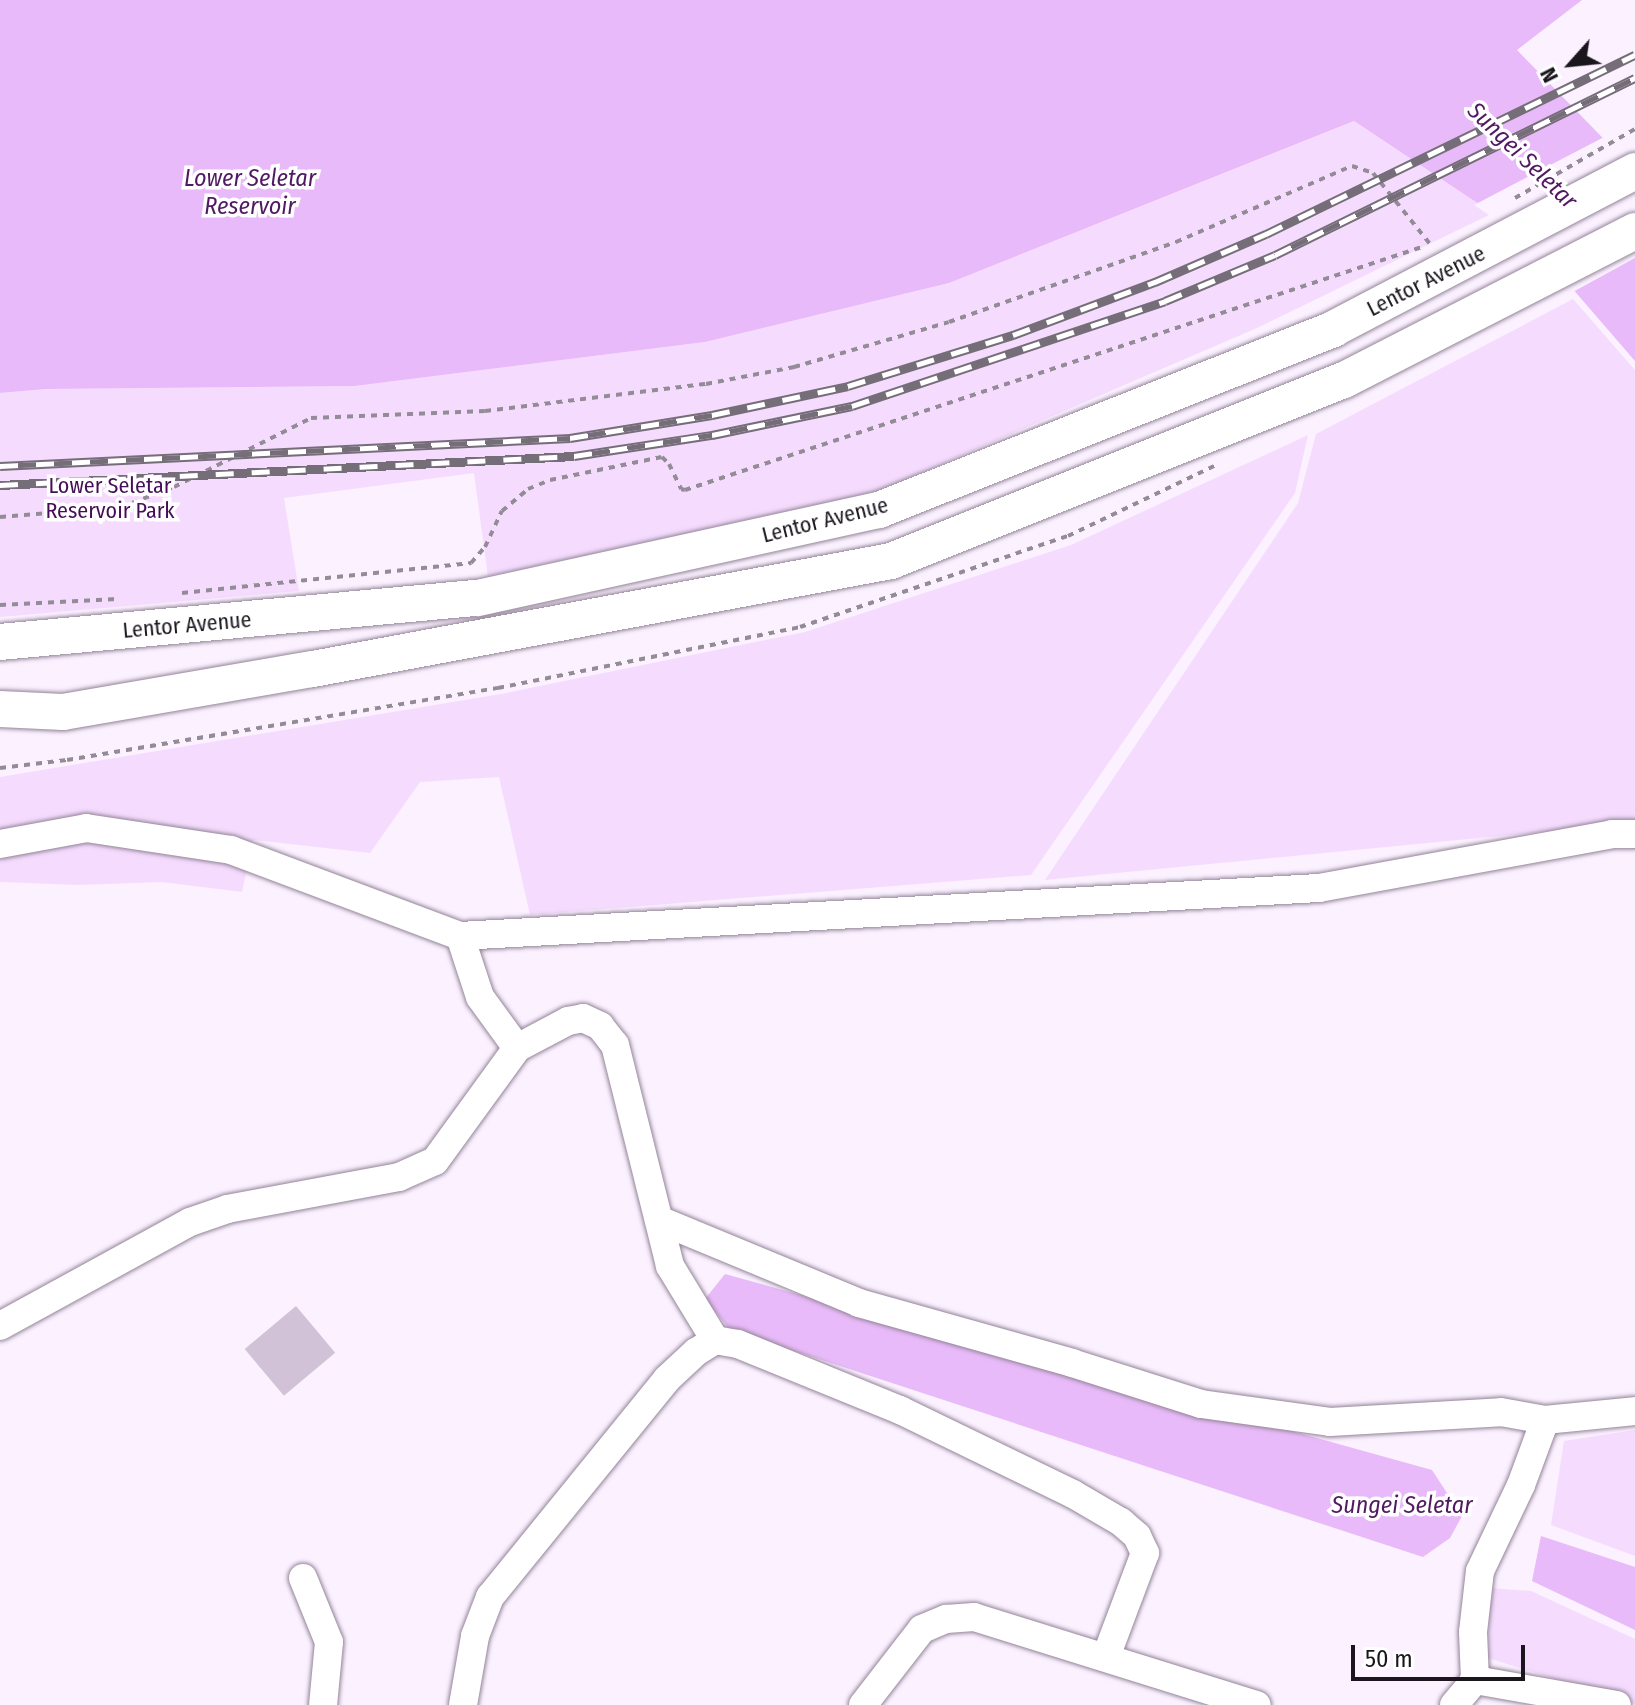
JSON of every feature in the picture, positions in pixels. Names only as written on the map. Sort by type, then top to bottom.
[{"type":"main road","name":"Lentor Avenue","points":[[0,642],[478,598],[879,510],[1333,329],[1635,171]]},
{"type":"main road","points":[[0,709],[63,712],[313,669],[891,561],[1344,380],[1635,231]]},
{"type":"lane","points":[[0,844],[86,828],[231,850],[460,936],[1319,888],[1597,836],[1635,834]]},
{"type":"lane","points":[[460,936],[480,997],[517,1048]]},
{"type":"lane","points":[[0,1326],[190,1222],[227,1209],[399,1177],[435,1161],[517,1048],[568,1021],[583,1018],[600,1026],[615,1045],[670,1266],[715,1340]]},
{"type":"lane","points":[[659,1220],[859,1303],[1072,1363],[1201,1404],[1330,1422],[1501,1412],[1545,1420],[1635,1411]]},
{"type":"lane","points":[[463,1705],[475,1636],[490,1597],[667,1379],[696,1352],[715,1340],[738,1344],[900,1410],[1073,1494],[1121,1522],[1137,1536],[1145,1553],[1106,1657]]},
{"type":"lane","points":[[1454,1705],[1475,1680],[1473,1632],[1480,1571],[1521,1485],[1545,1420]]},
{"type":"lane","points":[[303,1578],[329,1642],[323,1705]]},
{"type":"lane","points":[[863,1705],[922,1629],[946,1619],[974,1617],[1257,1705]]},
{"type":"lane","points":[[1475,1680],[1617,1705]]},
{"type":"path","points":[[1511,200],[1635,129]]},
{"type":"path","points":[[0,517],[121,507],[174,487],[311,418],[485,411],[706,384],[794,367],[949,322],[1176,242],[1352,166],[1373,173],[1430,244],[685,490],[681,489],[669,464],[662,457],[550,480],[528,489],[502,511],[485,547],[471,563],[175,594]]},
{"type":"path","points":[[0,605],[129,599]]},
{"type":"green space","name":"Lower Seletar Reservoir Park","points":[[1354,121],[1493,213],[1257,328],[876,492],[488,577],[474,473],[284,498],[299,591],[0,617],[0,393],[46,389],[356,386],[705,342],[949,283]]},
{"type":"green space","points":[[1573,299],[1635,370],[1635,823],[1045,880],[1298,503],[1316,434]]},
{"type":"green space","points":[[1308,435],[1295,493],[1031,875],[530,915],[499,777],[420,782],[370,853],[253,840],[242,892],[162,882],[78,885],[0,882],[0,777],[501,694],[805,632],[1071,545]]},
{"type":"green space","points":[[1635,1430],[1635,1556],[1551,1525],[1564,1441]]},
{"type":"green space","points":[[1490,1588],[1531,1591],[1635,1639],[1635,1704],[1488,1658]]},
{"type":"water","name":"Lower Seletar Reservoir","points":[[0,0],[1582,0],[1517,50],[1635,171],[1635,361],[1527,236],[1354,121],[949,283],[705,342],[355,386],[46,389],[0,393]]},
{"type":"water","name":"Sungei Seletar","points":[[725,1274],[1432,1470],[1462,1516],[1450,1538],[1423,1557],[730,1330],[705,1299]]},
{"type":"water","points":[[1541,1536],[1635,1567],[1635,1630],[1532,1581]]},
{"type":"pier","points":[[1606,136],[1635,165],[1635,258],[1571,293],[1525,239],[1474,205]]},
{"type":"building","points":[[296,1306],[335,1353],[284,1396],[245,1349]]},
{"type":"railway","points":[[0,466],[570,438],[712,415],[848,386],[1013,335],[1155,282],[1266,234],[1635,55]]},
{"type":"railway","points":[[0,485],[574,456],[712,435],[852,406],[1165,301],[1275,255],[1635,78]]}]
